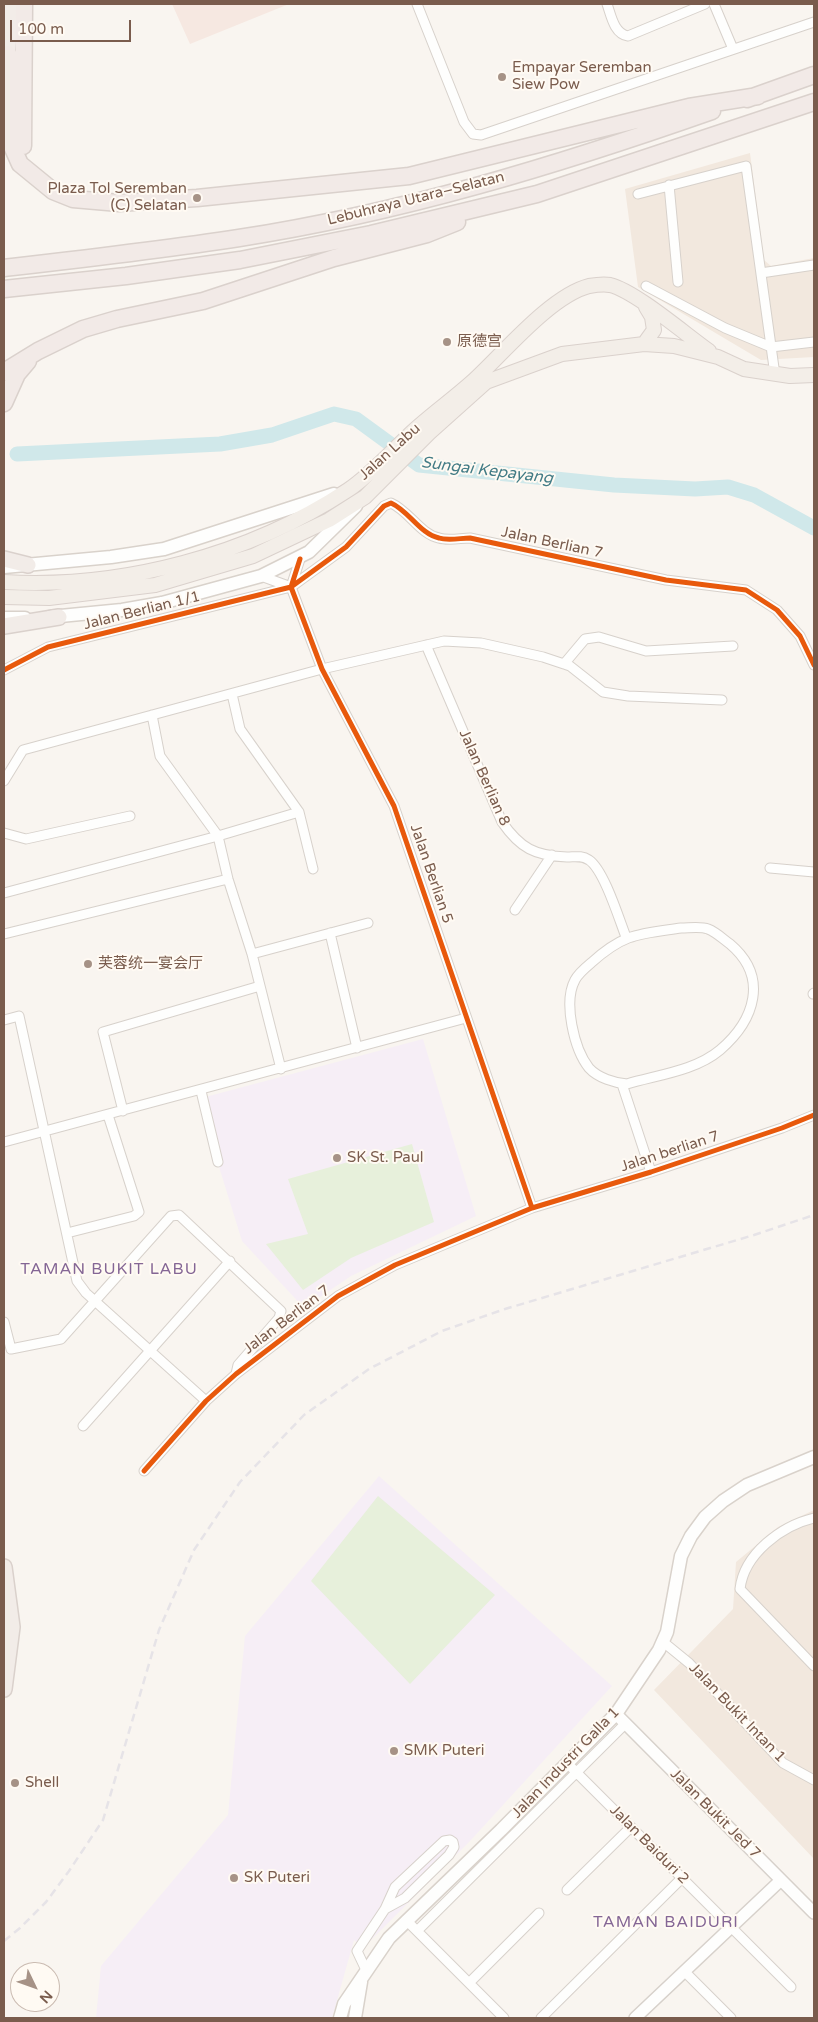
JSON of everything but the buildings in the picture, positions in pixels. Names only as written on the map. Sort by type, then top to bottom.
[{"type":"highway","points":[[4,91],[15,5]]},
{"type":"highway","points":[[15,5],[22,142],[34,177]]},
{"type":"highway","points":[[8,54],[11,144],[20,164],[53,191],[73,199],[118,203],[197,198],[409,176],[689,107],[758,96]]},
{"type":"highway","name":"Lebuhraya Utara–Selatan","points":[[4,268],[240,238],[347,217],[456,192],[583,156],[814,75]]},
{"type":"highway","name":"Lebuhraya Utara–Selatan","points":[[4,289],[143,274],[240,260],[371,234],[503,203],[694,143],[814,102]]},
{"type":"highway","points":[[4,372],[38,351],[83,329],[117,319],[203,301],[334,258],[427,234],[503,203]]},
{"type":"highway","points":[[4,403],[17,374],[38,351]]},
{"type":"highway","points":[[5,566],[28,565]]},
{"type":"highway","points":[[5,619],[59,617]]},
{"type":"highway","points":[[4,1567],[12,1627],[4,1690]]},
{"type":"main road","name":"Jalan Labu","points":[[59,617],[122,610],[162,603],[261,576],[300,558],[317,546],[370,492],[427,427],[530,326],[573,293],[590,286],[608,285],[628,292],[718,357]]},
{"type":"main road","points":[[644,304],[652,317],[654,330],[644,344]]},
{"type":"main road","name":"Jalan Labu","points":[[28,565],[164,549],[212,535],[350,488],[477,388],[496,377],[562,354],[644,344],[674,346],[718,357],[744,369],[775,375],[814,375]]},
{"type":"main road","points":[[4,597],[58,596],[155,585],[185,569],[310,513],[350,488]]},
{"type":"main road","points":[[4,582],[43,584],[124,576],[185,569],[253,556],[330,520],[370,492]]},
{"type":"main road","name":"Jalan Industri Galla 1","points":[[340,2018],[344,2004],[364,1973],[385,1944],[406,1920],[501,1830],[616,1714],[648,1668],[662,1641],[672,1611],[681,1556],[691,1536],[705,1517],[723,1501],[747,1485],[814,1456]]},
{"type":"main road","points":[[355,2018],[364,1973]]},
{"type":"street","points":[[417,4],[464,122],[473,134],[481,135],[814,22]]},
{"type":"street","points":[[607,4],[617,30],[622,35],[628,36],[705,4]]},
{"type":"street","points":[[714,4],[733,49]]},
{"type":"street","points":[[638,194],[746,166],[775,375]]},
{"type":"street","points":[[670,185],[678,282]]},
{"type":"street","points":[[761,273],[814,265]]},
{"type":"street","points":[[646,286],[725,328],[771,346],[814,342]]},
{"type":"street","name":"Jalan Berlian 7","points":[[291,587],[346,547],[384,506],[391,503],[400,507],[431,536],[440,539],[470,538],[666,580],[746,590],[777,610],[800,636],[814,665]]},
{"type":"street","points":[[261,576],[291,587],[300,558]]},
{"type":"street","name":"Jalan Berlian 5","points":[[291,587],[322,670],[394,806],[532,1208]]},
{"type":"street","name":"Jalan Berlian 1/1","points":[[4,670],[48,647],[291,587]]},
{"type":"street","points":[[564,664],[585,639],[599,637],[646,651],[733,646]]},
{"type":"street","points":[[4,781],[23,750],[322,670],[444,641],[481,643],[543,657],[570,666],[603,692],[628,696],[722,700]]},
{"type":"street","name":"Jalan Berlian 8","points":[[426,645],[502,822],[514,839],[533,853],[581,856],[591,861],[604,882],[626,937]]},
{"type":"street","points":[[232,694],[240,729],[299,812],[313,869]]},
{"type":"street","points":[[152,715],[160,756],[218,836],[228,879],[252,954],[280,1069]]},
{"type":"street","points":[[4,893],[218,836],[299,812]]},
{"type":"street","points":[[4,833],[26,839],[130,816]]},
{"type":"street","points":[[515,910],[552,855]]},
{"type":"street","points":[[770,868],[814,872]]},
{"type":"street","points":[[4,932],[228,879]]},
{"type":"street","points":[[252,954],[368,923]]},
{"type":"street","points":[[681,928],[707,928],[742,955],[752,971],[755,998],[742,1026],[720,1050],[698,1064],[627,1084],[616,1084],[590,1069],[582,1056],[575,1039],[570,995],[575,980],[585,968],[603,952],[626,937],[681,928]]},
{"type":"street","points":[[330,933],[357,1048]]},
{"type":"street","points":[[123,1111],[103,1032],[260,986]]},
{"type":"street","points":[[4,1020],[19,1016],[77,1281],[96,1302],[206,1401]]},
{"type":"street","points":[[4,1142],[201,1091],[466,1018]]},
{"type":"street","points":[[622,1084],[651,1172]]},
{"type":"street","points":[[201,1091],[218,1162]]},
{"type":"street","points":[[67,1233],[134,1216],[139,1212],[108,1115]]},
{"type":"street","name":"Jalan berlian 7","points":[[532,1208],[651,1172],[782,1128],[814,1115]]},
{"type":"street","name":"Jalan Berlian 7","points":[[144,1471],[206,1401],[236,1374],[338,1296],[395,1264],[532,1208]]},
{"type":"street","points":[[4,1322],[11,1348],[61,1340],[171,1216],[175,1214],[282,1311],[279,1318],[238,1365],[236,1374]]},
{"type":"street","points":[[83,1426],[230,1262]]},
{"type":"street","points":[[814,1518],[798,1522],[774,1537],[749,1562],[741,1576],[740,1589],[814,1666]]},
{"type":"street","name":"Jalan Bukit Intan 1","points":[[662,1641],[689,1663],[783,1763],[814,1780]]},
{"type":"street","name":"Jalan Bukit Jed 7","points":[[616,1714],[814,1913]]},
{"type":"street","points":[[417,1931],[625,1724]]},
{"type":"street","name":"Jalan Baiduri 2","points":[[567,1763],[791,1987]]},
{"type":"street","points":[[567,1890],[631,1827]]},
{"type":"street","points":[[364,1973],[357,1951],[384,1909],[395,1887],[444,1841],[450,1840],[454,1842],[454,1847],[449,1854],[405,1898],[384,1909]]},
{"type":"street","points":[[541,2018],[682,1878]]},
{"type":"street","points":[[640,2017],[684,1972],[781,1880]]},
{"type":"street","points":[[469,1983],[539,1913]]},
{"type":"street","points":[[406,1920],[504,2018]]},
{"type":"street","points":[[684,1972],[731,2018]]},
{"type":"shaded area","points":[[172,4],[289,4],[190,44]]},
{"type":"shaded area","points":[[750,153],[764,260],[771,266],[814,258],[814,357],[761,360],[638,287],[625,189]]},
{"type":"shaded area","name":"SK St. Paul","points":[[423,1039],[476,1216],[351,1276],[304,1308],[242,1241],[198,1099]]},
{"type":"shaded area","name":"SMK Puteri","points":[[379,1476],[612,1686],[470,1841],[363,1948],[354,1940],[332,2018],[96,2018],[101,1966],[228,1815],[245,1636]]},
{"type":"shaded area","points":[[814,1510],[814,1859],[654,1690],[733,1609],[736,1562],[778,1527]]},
{"type":"green space","points":[[412,1144],[434,1222],[351,1258],[303,1290],[266,1244],[308,1234],[288,1179]]},
{"type":"green space","points":[[378,1496],[495,1595],[410,1684],[311,1581]]},
{"type":"waterway","name":"Sungai Kepayang","points":[[17,454],[220,444],[272,435],[334,414],[356,419],[419,465],[614,485],[695,489],[728,487],[754,495],[814,528]]},
{"type":"railway","points":[[4,1941],[46,1902],[103,1820],[159,1630],[194,1550],[240,1482],[304,1415],[369,1369],[442,1331],[505,1309],[754,1235],[814,1215]]},
{"type":"cycle path","points":[[4,670],[48,647],[291,587],[346,547],[384,506],[391,503],[426,532],[443,539],[470,538],[666,580],[746,590],[777,610],[800,636],[814,665]]},
{"type":"cycle path","points":[[300,559],[291,587],[322,669],[394,806],[532,1208]]},
{"type":"cycle path","points":[[144,1471],[206,1401],[236,1374],[338,1296],[395,1265],[532,1208],[651,1172],[782,1128],[814,1115]]},
{"type":"place","name":"Empayar Seremban Siew Pow","points":[[502,77]]},
{"type":"place","name":"Plaza Tol Seremban (C) Selatan","points":[[197,198]]},
{"type":"place","name":"原德宫","points":[[447,342]]},
{"type":"place","name":"芙蓉统一宴会厅","points":[[88,964]]},
{"type":"place","name":"SK St. Paul","points":[[337,1158]]},
{"type":"place","name":"SMK Puteri","points":[[394,1751]]},
{"type":"place","name":"Shell","points":[[15,1783]]},
{"type":"place","name":"SK Puteri","points":[[234,1878]]},
{"type":"district","name":"TAMAN BUKIT LABU","points":[[109,1270]]},
{"type":"district","name":"TAMAN BAIDURI","points":[[666,1923]]}]
